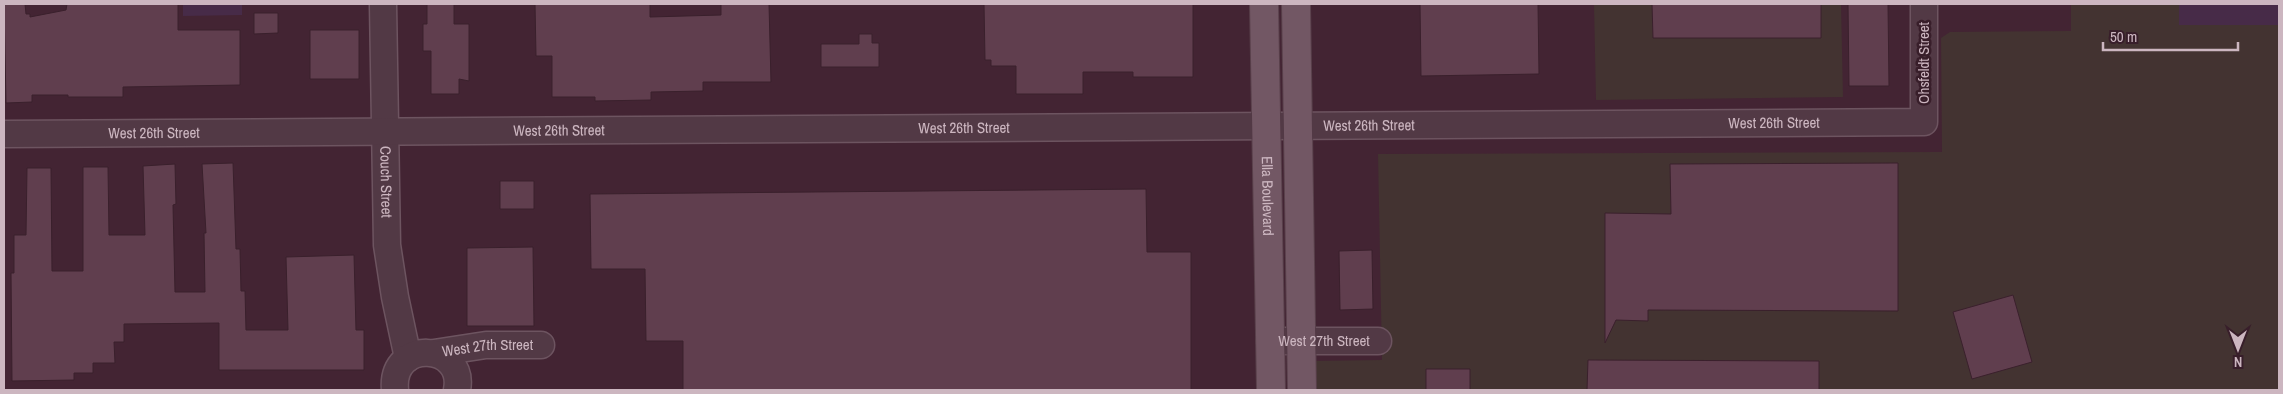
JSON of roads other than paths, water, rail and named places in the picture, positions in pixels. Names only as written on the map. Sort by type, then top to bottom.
[{"type":"main road","name":"Ella Boulevard","points":[[1264,4],[1271,390]]},
{"type":"main road","name":"Ella Boulevard","points":[[1296,4],[1302,390]]},
{"type":"street","name":"Couch Street","points":[[384,4],[388,245],[394,297],[408,358]]},
{"type":"street","name":"Ohsfeldt Street","points":[[1924,4],[1924,122]]},
{"type":"street","name":"West 26th Street","points":[[4,134],[1924,122]]},
{"type":"street","name":"West 27th Street","points":[[1270,341],[1378,341]]},
{"type":"street","name":"West 27th Street","points":[[408,358],[420,352],[434,353],[486,345],[541,345]]},
{"type":"street","points":[[434,353],[447,359],[455,370],[459,383],[457,390]]},
{"type":"street","points":[[395,390],[395,377],[400,366],[408,358]]}]
